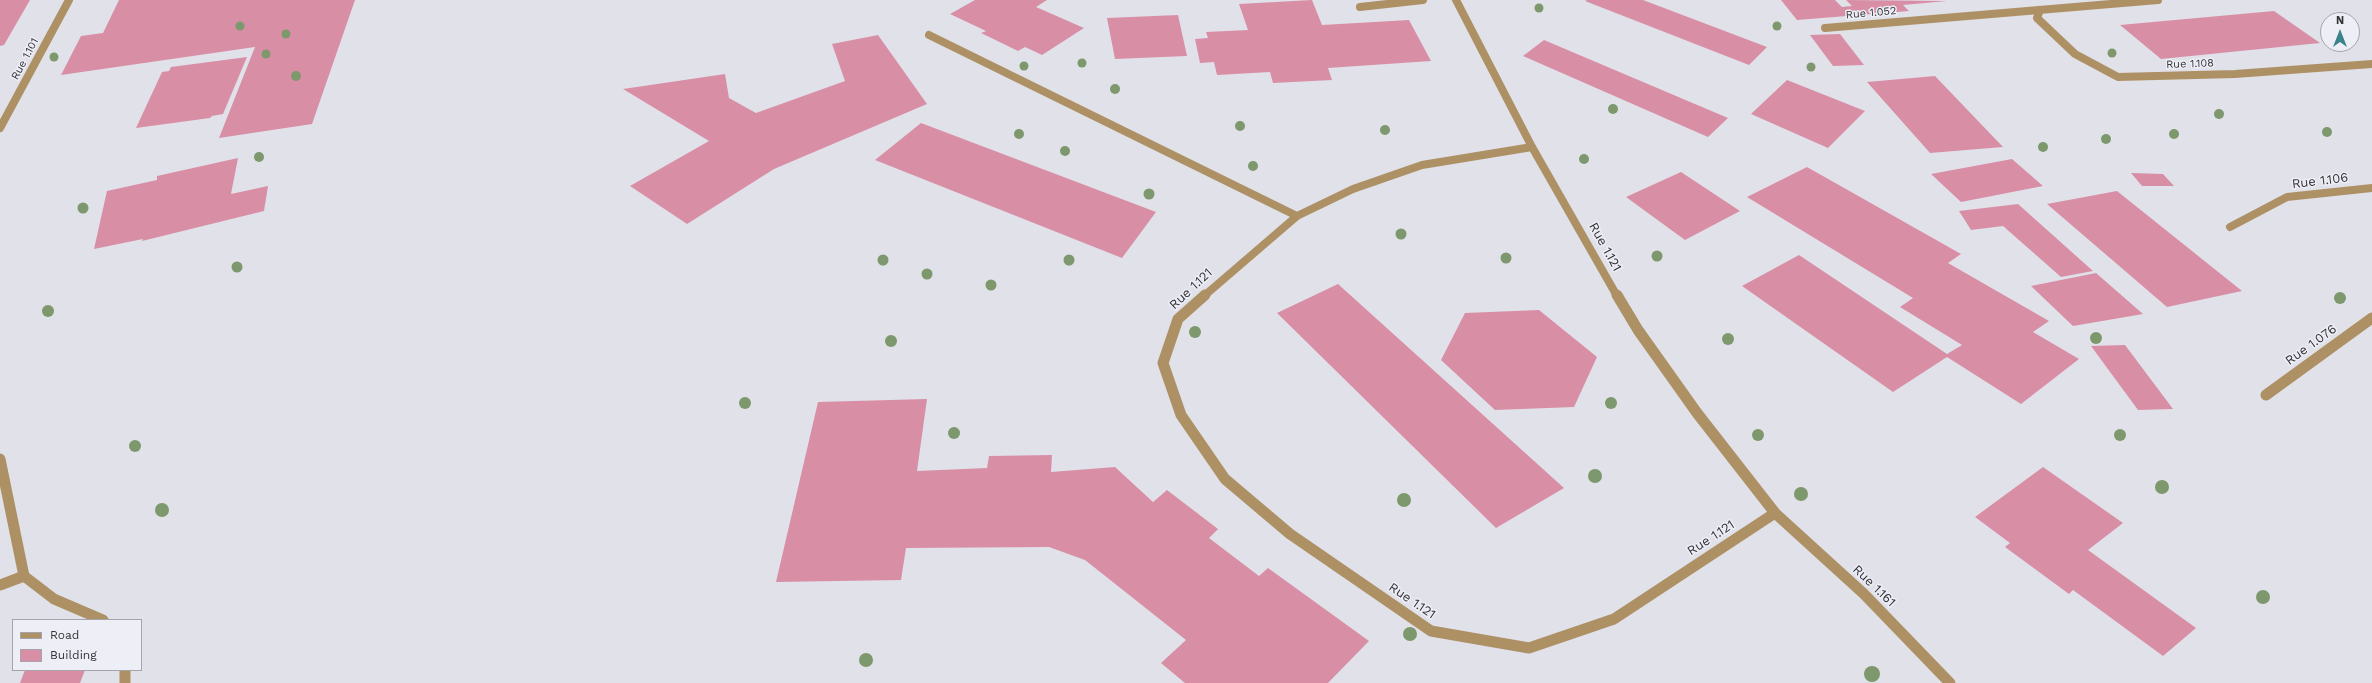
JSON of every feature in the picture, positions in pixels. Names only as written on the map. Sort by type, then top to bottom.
[{"type":"street","name":"Rue 1.101","points":[[0,128],[69,0]]},
{"type":"street","points":[[1360,7],[1423,0]]},
{"type":"street","name":"Rue 1.121","points":[[1456,0],[1532,147],[1602,272],[1638,330],[1697,413],[1775,513],[1614,619],[1529,648],[1431,631],[1290,534],[1225,479],[1181,415],[1163,363],[1178,319],[1297,216],[1354,189],[1422,165],[1532,147]]},
{"type":"street","name":"Rue 1.052","points":[[1826,28],[2158,0]]},
{"type":"street","name":"Rue 1.108","points":[[2040,10],[2037,18],[2075,54],[2118,77],[2235,74],[2372,64]]},
{"type":"street","points":[[929,35],[1297,216]]},
{"type":"street","name":"Rue 1.106","points":[[2230,227],[2288,197],[2372,188]]},
{"type":"street","name":"Rue 1.076","points":[[2266,395],[2372,318]]},
{"type":"street","points":[[0,459],[24,576],[54,599],[101,619]]},
{"type":"street","name":"Rue 1.161","points":[[1775,513],[1864,594],[1950,683]]},
{"type":"street","points":[[0,585],[24,576]]},
{"type":"street","points":[[125,671],[125,683]]},
{"type":"building","points":[[0,0],[30,0],[4,45],[0,46]]},
{"type":"building","points":[[119,0],[355,0],[312,124],[219,138],[255,47],[61,75],[81,36],[103,33]]},
{"type":"building","points":[[975,0],[1047,0],[1036,7],[1084,28],[1042,55],[1025,47],[1018,51],[981,33],[986,31],[950,14]]},
{"type":"building","points":[[1312,0],[1322,25],[1409,20],[1431,61],[1328,68],[1332,80],[1273,83],[1270,72],[1217,75],[1214,62],[1200,63],[1195,39],[1208,38],[1206,32],[1248,30],[1239,4]]},
{"type":"building","points":[[1643,0],[1767,47],[1749,65],[1585,1]]},
{"type":"building","points":[[1781,0],[1835,0],[1842,7],[1852,6],[1846,0],[1947,1],[1903,5],[1909,11],[1797,20]]},
{"type":"building","points":[[2274,11],[2320,43],[2161,59],[2120,25]]},
{"type":"building","points":[[1178,15],[1187,56],[1115,59],[1107,18]]},
{"type":"building","points":[[1840,34],[1864,65],[1833,66],[1810,35]]},
{"type":"building","points":[[878,35],[927,104],[774,169],[687,224],[630,186],[709,141],[623,89],[725,74],[729,98],[756,113],[845,81],[832,44]]},
{"type":"building","points":[[1544,40],[1728,118],[1708,137],[1523,56]]},
{"type":"building","points":[[247,57],[223,114],[212,116],[210,118],[136,128],[162,72],[169,71],[171,67]]},
{"type":"building","points":[[1935,76],[2003,147],[1930,153],[1867,82]]},
{"type":"building","points":[[1787,80],[1865,111],[1828,148],[1751,114]]},
{"type":"building","points":[[921,123],[1156,212],[1122,258],[875,160]]},
{"type":"building","points":[[238,158],[231,194],[268,186],[264,211],[142,241],[143,239],[94,249],[107,191],[157,180],[157,176]]},
{"type":"building","points":[[2012,159],[2043,186],[1961,202],[1931,174]]},
{"type":"building","points":[[1807,167],[1961,254],[1948,263],[2049,321],[2033,332],[2079,359],[2021,404],[1947,357],[1893,392],[1742,286],[1799,255],[1947,354],[1962,345],[1900,307],[1913,298],[1747,197]]},
{"type":"building","points":[[1681,172],[1740,211],[1685,240],[1626,197]]},
{"type":"building","points":[[2131,173],[2163,174],[2174,186],[2142,186]]},
{"type":"building","points":[[2117,191],[2242,291],[2167,307],[2047,204]]},
{"type":"building","points":[[2018,204],[2093,271],[2061,277],[2003,226],[1971,230],[1959,211]]},
{"type":"building","points":[[2096,273],[2143,314],[2073,326],[2031,286]]},
{"type":"building","points":[[1338,284],[1564,488],[1496,528],[1277,313]]},
{"type":"building","points":[[1539,310],[1597,357],[1574,407],[1495,410],[1441,360],[1465,313]]},
{"type":"building","points":[[2125,345],[2173,409],[2138,410],[2091,346]]},
{"type":"building","points":[[927,399],[917,471],[987,468],[989,456],[1052,455],[1051,472],[1115,467],[1153,502],[1167,490],[1218,529],[1209,538],[1259,576],[1268,568],[1369,641],[1328,683],[1185,683],[1161,663],[1186,640],[1085,560],[1049,547],[906,548],[901,580],[776,582],[818,402]]},
{"type":"building","points":[[2043,467],[2123,523],[2088,550],[2196,628],[2163,656],[2073,590],[2069,594],[2005,547],[2010,543],[1975,517]]},
{"type":"building","points":[[25,671],[85,671],[80,683],[20,683]]}]
